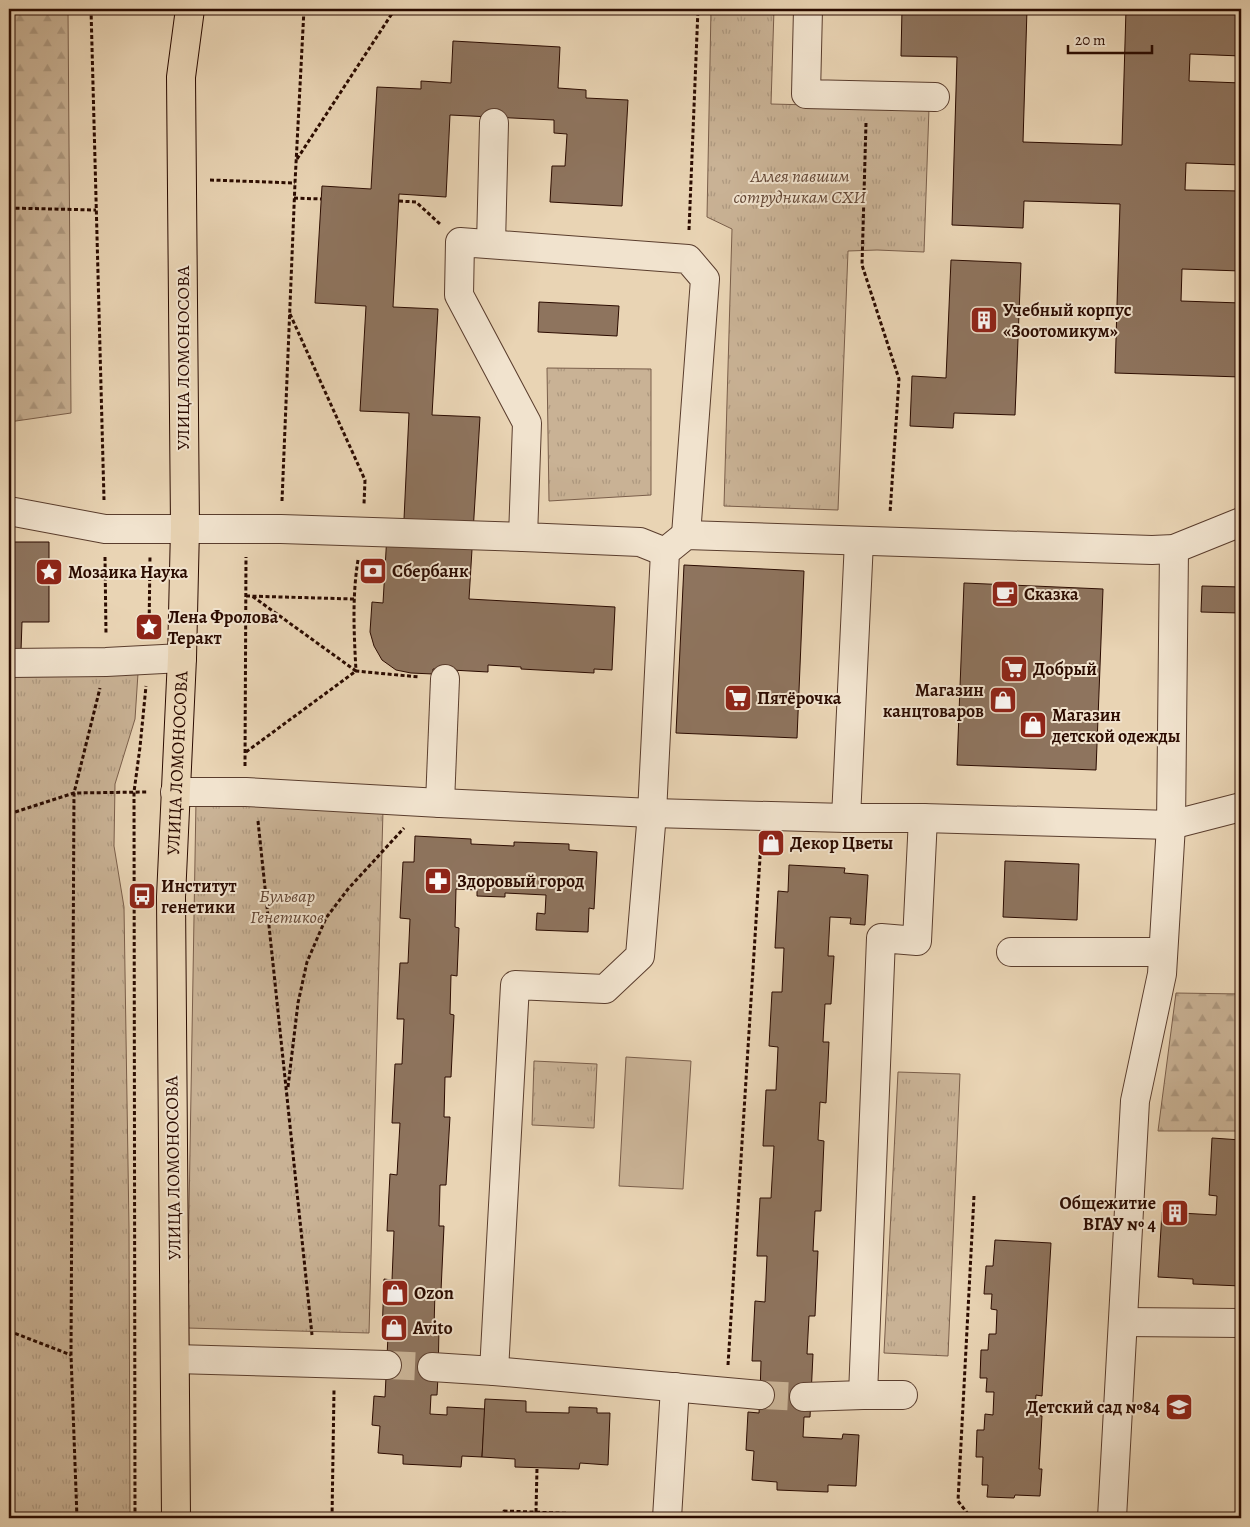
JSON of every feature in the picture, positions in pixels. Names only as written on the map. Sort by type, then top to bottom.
[{"type":"main road","name":"УЛИЦА ЛОМОНОСОВА","points":[[176,1518],[171,898],[182,658],[185,528],[181,77],[190,9]]},
{"type":"street","points":[[179,9],[181,77]]},
{"type":"street","points":[[808,9],[806,94],[935,97]]},
{"type":"street","points":[[491,244],[494,123]]},
{"type":"street","points":[[494,1371],[515,984],[605,989],[640,956],[676,544],[705,279],[688,259],[460,242],[459,295],[527,423],[523,537]]},
{"type":"street","points":[[9,511],[105,529],[281,529],[676,544],[859,541],[1152,550],[1174,548],[1241,522]]},
{"type":"street","points":[[846,818],[859,541]]},
{"type":"street","points":[[1112,1518],[1135,1100],[1162,974],[1171,824],[1174,548]]},
{"type":"street","points":[[9,663],[106,662],[182,658]]},
{"type":"street","points":[[440,803],[445,679]]},
{"type":"street","points":[[175,792],[246,792],[652,813],[1171,824],[1241,807]]},
{"type":"street","points":[[863,1395],[881,938],[916,941],[923,818]]},
{"type":"street","points":[[1011,952],[1163,952]]},
{"type":"street","points":[[1123,1322],[1241,1323]]},
{"type":"street","points":[[175,1359],[387,1365]]},
{"type":"street","points":[[432,1367],[726,1391],[760,1396]]},
{"type":"street","points":[[667,1518],[674,1387]]},
{"type":"street","points":[[804,1397],[903,1395]]},
{"type":"path","points":[[77,1518],[71,1355],[74,793],[106,662],[105,529],[91,9]]},
{"type":"path","points":[[281,529],[294,198],[304,9]]},
{"type":"path","points":[[296,160],[395,9]]},
{"type":"path","points":[[688,259],[698,9]]},
{"type":"path","points":[[867,95],[862,265],[900,379],[888,542]]},
{"type":"path","points":[[182,179],[295,183]]},
{"type":"path","points":[[294,198],[321,199]]},
{"type":"path","points":[[399,201],[416,202],[460,242]]},
{"type":"path","points":[[9,208],[96,210]]},
{"type":"path","points":[[289,314],[365,480],[363,532],[354,599],[356,671]]},
{"type":"path","points":[[135,1518],[134,792],[148,660],[150,528]]},
{"type":"path","points":[[246,529],[246,792],[256,809],[288,1093],[315,1364],[334,1381],[332,1518]]},
{"type":"path","points":[[246,596],[354,599]]},
{"type":"path","points":[[252,596],[356,671],[445,679]]},
{"type":"path","points":[[245,752],[356,671]]},
{"type":"path","points":[[9,814],[74,793],[175,792]]},
{"type":"path","points":[[288,1093],[300,995],[308,962],[326,918],[348,889],[410,822],[440,803]]},
{"type":"path","points":[[726,1391],[762,816]]},
{"type":"path","points":[[974,1196],[958,1501],[968,1514],[976,1518]]},
{"type":"path","points":[[9,1331],[71,1355]]},
{"type":"path","points":[[536,1512],[537,1468]]},
{"type":"path","points":[[504,1518],[504,1511],[639,1516]]},
{"type":"green space","points":[[9,9],[68,9],[71,413],[9,422]]},
{"type":"green space","name":"Аллея павшим сотрудникам СХИ","points":[[711,9],[774,9],[771,104],[929,108],[924,252],[848,251],[838,510],[724,506],[732,229],[707,217]]},
{"type":"green space","points":[[547,368],[651,369],[651,495],[549,501]]},
{"type":"green space","points":[[9,657],[139,658],[135,719],[115,784],[114,846],[124,907],[129,1228],[130,1518],[9,1518]]},
{"type":"green space","name":"Бульвар Генетиков","points":[[196,800],[383,810],[369,1333],[187,1328]]},
{"type":"green space","points":[[1176,993],[1241,994],[1241,1131],[1158,1131]]},
{"type":"green space","points":[[626,1057],[691,1061],[683,1189],[619,1186]]},
{"type":"green space","points":[[534,1061],[597,1064],[594,1128],[532,1125]]},
{"type":"green space","points":[[898,1072],[960,1074],[948,1356],[884,1353]]},
{"type":"building","points":[[902,9],[1027,9],[1023,142],[1122,145],[1126,9],[1241,9],[1241,56],[1190,54],[1189,81],[1241,83],[1241,165],[1186,163],[1185,190],[1241,191],[1241,271],[1182,269],[1181,301],[1241,303],[1241,377],[1115,373],[1120,204],[1024,201],[1023,228],[952,225],[957,57],[901,56]]},
{"type":"building","points":[[453,41],[560,47],[558,88],[586,90],[586,98],[628,100],[622,206],[550,202],[552,166],[565,166],[567,134],[554,133],[554,120],[450,115],[446,197],[399,194],[393,307],[438,309],[432,415],[480,417],[469,599],[615,607],[612,670],[594,669],[594,673],[521,669],[521,667],[488,665],[488,672],[433,669],[433,674],[411,673],[396,670],[382,660],[374,646],[370,632],[372,602],[383,603],[387,534],[424,536],[425,520],[404,519],[409,413],[360,411],[366,306],[315,303],[322,186],[371,189],[377,87],[421,89],[421,81],[451,83]]},
{"type":"building","name":"Учебный корпус «Зоотомикум»","points":[[951,260],[1021,263],[1015,415],[954,413],[953,428],[910,426],[912,376],[946,378]]},
{"type":"building","points":[[539,302],[619,306],[617,336],[538,332]]},
{"type":"building","points":[[9,542],[49,542],[49,622],[22,622],[21,651],[9,651]]},
{"type":"building","points":[[684,565],[804,571],[797,738],[676,733]]},
{"type":"building","points":[[964,583],[1103,589],[1096,770],[957,765]]},
{"type":"building","points":[[1202,586],[1241,587],[1240,613],[1201,612]]},
{"type":"building","points":[[415,836],[471,839],[471,844],[514,846],[514,842],[569,844],[569,850],[597,852],[594,909],[589,908],[588,932],[536,930],[537,913],[545,914],[546,895],[505,893],[505,897],[477,896],[477,890],[456,889],[455,927],[459,928],[457,976],[451,975],[450,1014],[454,1015],[451,1077],[445,1077],[444,1117],[450,1117],[446,1185],[440,1185],[439,1226],[444,1226],[441,1291],[435,1291],[434,1328],[439,1328],[438,1377],[437,1395],[431,1395],[430,1414],[447,1415],[447,1407],[485,1409],[482,1457],[462,1456],[461,1467],[403,1464],[403,1455],[378,1453],[380,1426],[372,1425],[374,1396],[385,1397],[388,1336],[382,1335],[384,1279],[392,1280],[394,1231],[387,1231],[390,1174],[397,1175],[400,1123],[392,1123],[395,1064],[402,1064],[404,1019],[397,1019],[400,963],[408,963],[410,919],[400,918],[403,862],[414,862]]},
{"type":"building","points":[[1005,861],[1079,864],[1077,920],[1003,917]]},
{"type":"building","points":[[789,865],[845,868],[844,873],[868,875],[865,925],[850,924],[851,918],[830,917],[828,956],[834,956],[831,1004],[825,1004],[823,1042],[829,1042],[826,1103],[820,1102],[818,1140],[824,1141],[821,1211],[815,1211],[813,1251],[818,1251],[815,1316],[809,1316],[807,1354],[813,1354],[810,1417],[804,1417],[803,1437],[842,1439],[843,1434],[859,1435],[856,1486],[828,1485],[828,1492],[777,1490],[777,1482],[752,1480],[754,1451],[746,1450],[748,1412],[759,1413],[761,1361],[752,1361],[755,1301],[765,1302],[767,1256],[757,1256],[760,1198],[771,1198],[774,1146],[763,1146],[766,1090],[776,1090],[778,1047],[769,1046],[772,992],[782,992],[784,948],[775,948],[778,891],[788,892]]},
{"type":"building","name":"Общежитие ВГАУ № 4","points":[[1212,1138],[1241,1140],[1241,1286],[1193,1284],[1193,1279],[1158,1277],[1162,1212],[1216,1215],[1217,1196],[1209,1195]]},
{"type":"building","points":[[995,1240],[1051,1243],[1042,1396],[1036,1395],[1034,1415],[1042,1416],[1039,1469],[1042,1469],[1040,1496],[1015,1495],[1014,1498],[987,1497],[988,1485],[982,1485],[983,1457],[976,1457],[977,1430],[984,1430],[985,1414],[993,1415],[994,1392],[986,1392],[987,1378],[980,1378],[981,1350],[988,1350],[989,1334],[996,1334],[997,1310],[991,1309],[992,1294],[984,1294],[986,1266],[993,1266]]},
{"type":"building","points":[[485,1399],[526,1401],[526,1412],[569,1413],[569,1407],[597,1408],[597,1413],[610,1413],[608,1465],[580,1463],[579,1469],[515,1467],[515,1459],[482,1457]]},
{"type":"tunnel","points":[[387,1365],[432,1367]]},
{"type":"tunnel","points":[[760,1395],[804,1397]]},
{"type":"place","name":"Учебный корпус «Зоотомикум»","points":[[984,320]]},
{"type":"place","name":"Сбербанк","points":[[373,571]]},
{"type":"place","name":"Мозаика Наука","points":[[49,572]]},
{"type":"place","name":"Сказка","points":[[1005,594]]},
{"type":"place","name":"Лена Фролова Теракт","points":[[149,627]]},
{"type":"place","name":"Добрый","points":[[1014,669]]},
{"type":"place","name":"Пятёрочка","points":[[738,698]]},
{"type":"place","name":"Магазин канцтоваров","points":[[1003,700]]},
{"type":"place","name":"Магазин детской одежды","points":[[1033,725]]},
{"type":"place","name":"Декор Цветы","points":[[771,843]]},
{"type":"place","name":"Здоровый город","points":[[438,881]]},
{"type":"place","name":"Институт генетики","points":[[142,896]]},
{"type":"place","name":"Общежитие ВГАУ № 4","points":[[1175,1213]]},
{"type":"place","name":"Ozon","points":[[395,1293]]},
{"type":"place","name":"Avito","points":[[394,1328]]},
{"type":"place","name":"Детский сад №84","points":[[1179,1407]]}]
